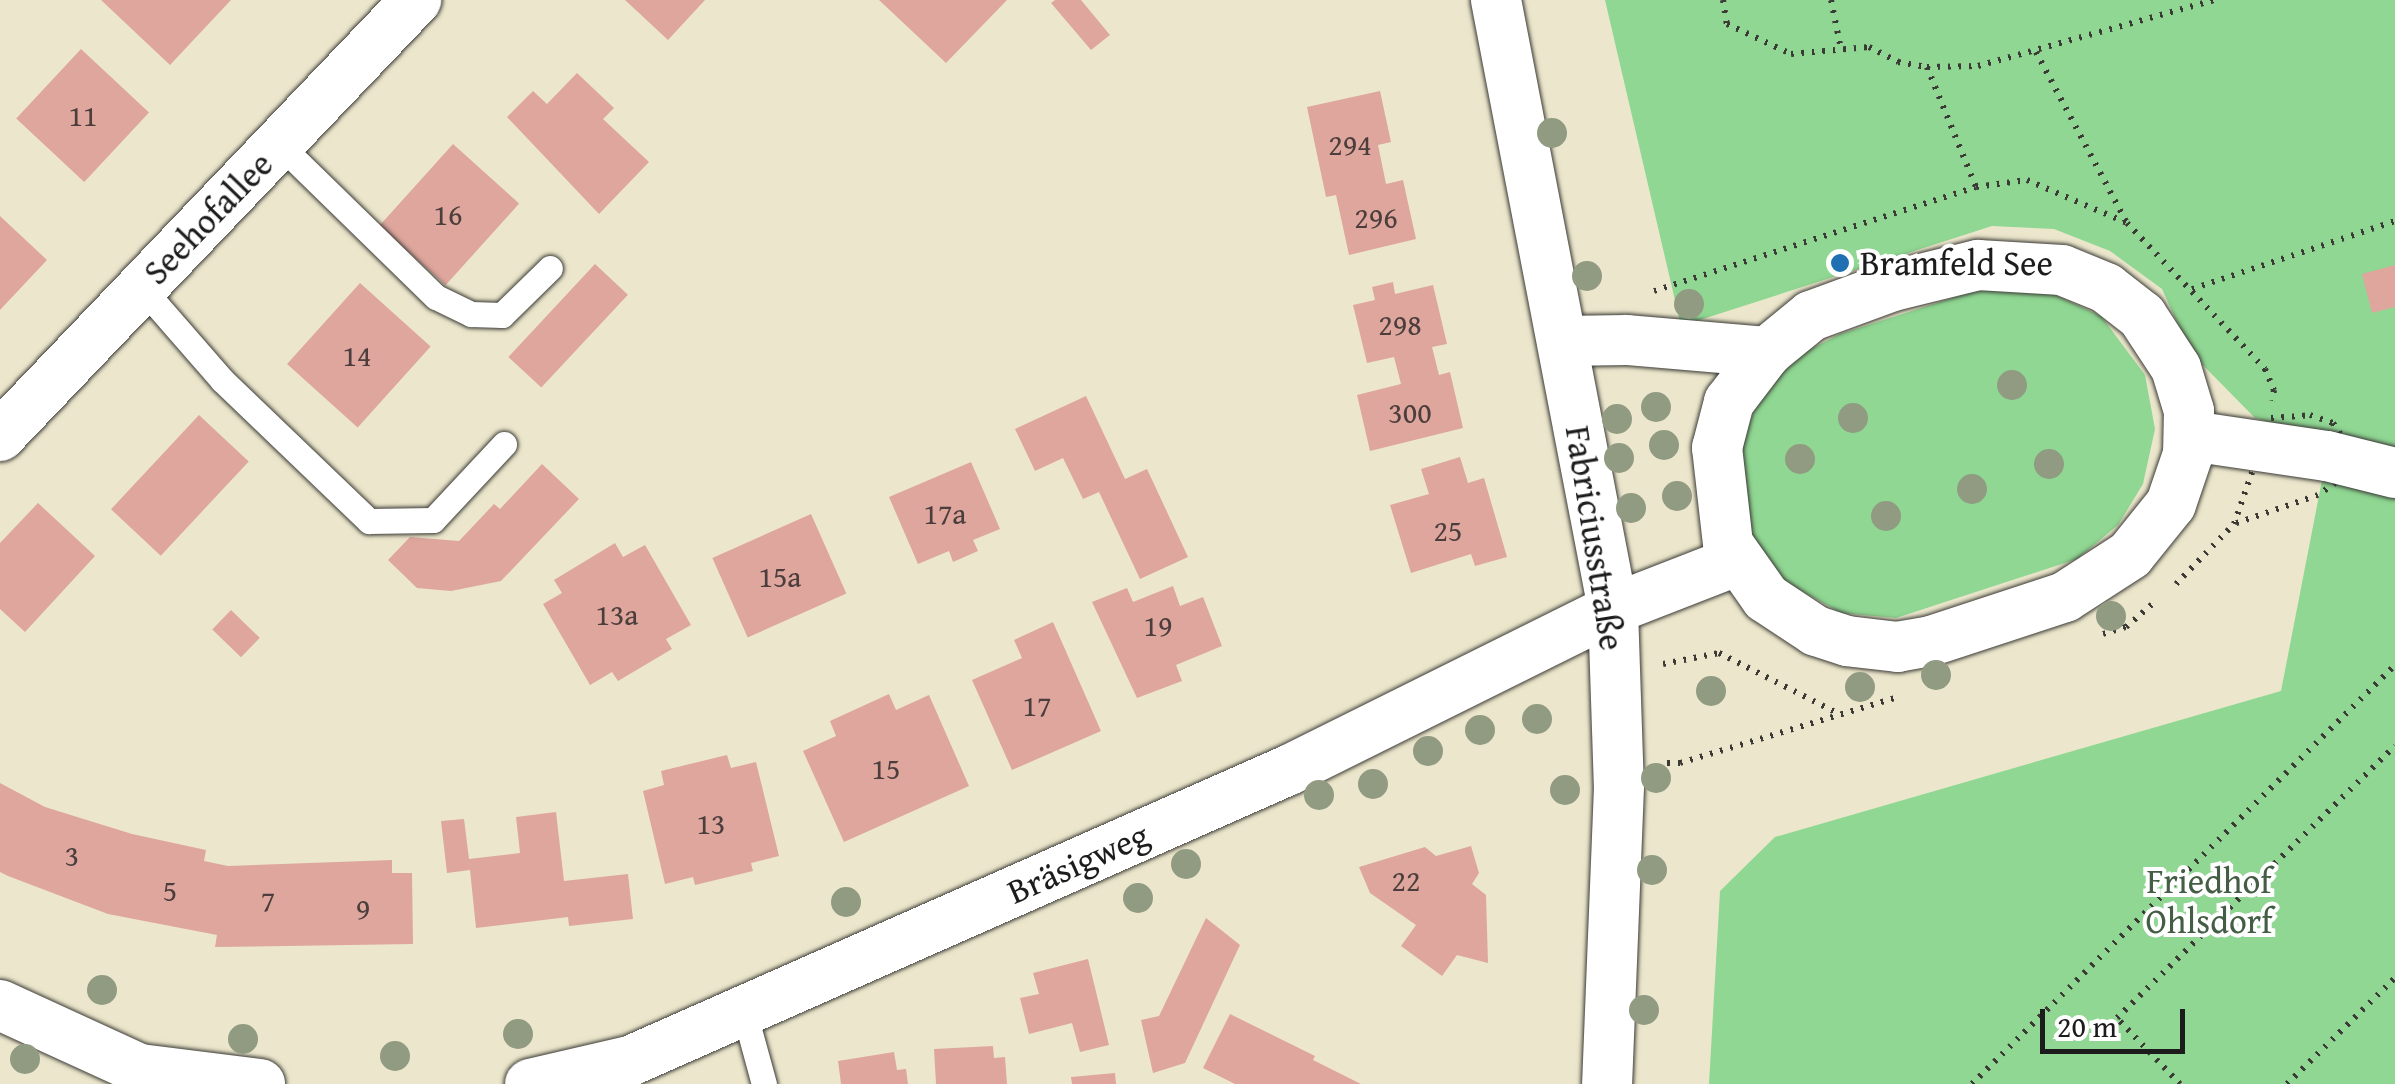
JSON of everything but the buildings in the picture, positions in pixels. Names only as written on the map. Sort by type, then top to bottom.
[{"type":"street","name":"Seehofallee","points":[[0,436],[416,0]]},
{"type":"street","name":"Fabriciusstraße","points":[[1496,0],[1613,609],[1619,787],[1607,1084]]},
{"type":"street","points":[[1978,265],[2062,270],[2106,288],[2149,325],[2186,391],[2191,436],[2171,504],[2143,542],[2110,572],[2066,597],[1931,641],[1876,647],[1816,631],[1766,598],[1736,561],[1723,518],[1718,438],[1729,402],[1767,352],[1811,316],[1838,304],[1978,265]]},
{"type":"street","points":[[1562,341],[1627,340],[1767,352]]},
{"type":"street","points":[[2191,436],[2327,456],[2395,473]]},
{"type":"street","name":"Bräsigweg","points":[[530,1084],[630,1061],[1289,770],[1613,609],[1736,561]]},
{"type":"street","points":[[0,1005],[131,1076],[260,1084]]},
{"type":"lane","points":[[279,144],[436,297],[470,314],[502,314],[550,268]]},
{"type":"lane","points":[[141,287],[222,380],[368,521],[433,520],[504,444]]},
{"type":"lane","points":[[744,1011],[764,1084]]},
{"type":"path","points":[[1723,0],[1727,24],[1791,54],[1869,47],[1898,62],[1926,67],[1978,66],[2216,0]]},
{"type":"path","points":[[1832,0],[1841,49]]},
{"type":"path","points":[[2036,52],[2128,223],[2265,369],[2274,390],[2270,418]]},
{"type":"path","points":[[1926,67],[1976,187]]},
{"type":"path","points":[[1634,297],[1976,187],[2027,180],[2128,223]]},
{"type":"path","points":[[2149,325],[2193,288],[2395,221]]},
{"type":"path","points":[[1615,674],[1719,653],[1840,715]]},
{"type":"path","points":[[1972,1084],[2395,665]]},
{"type":"path","points":[[2180,1084],[2116,1018],[2395,746]]},
{"type":"path","points":[[2287,1084],[2395,978]]},
{"type":"green space","name":"Friedhof Ohlsdorf","points":[[1605,0],[2395,0],[2395,1084],[1709,1084],[1720,891],[1775,837],[2281,691],[2330,439],[2255,418],[2191,353],[2162,289],[2110,251],[2054,229],[1992,226],[1681,326]]},
{"type":"green space","points":[[1996,284],[2042,289],[2101,316],[2145,375],[2155,429],[2143,484],[2118,525],[2077,559],[1896,618],[1841,613],[1784,581],[1747,532],[1740,444],[1761,396],[1797,356],[1840,334]]},
{"type":"place","name":"Bramfeld See","points":[[1840,263]]}]
